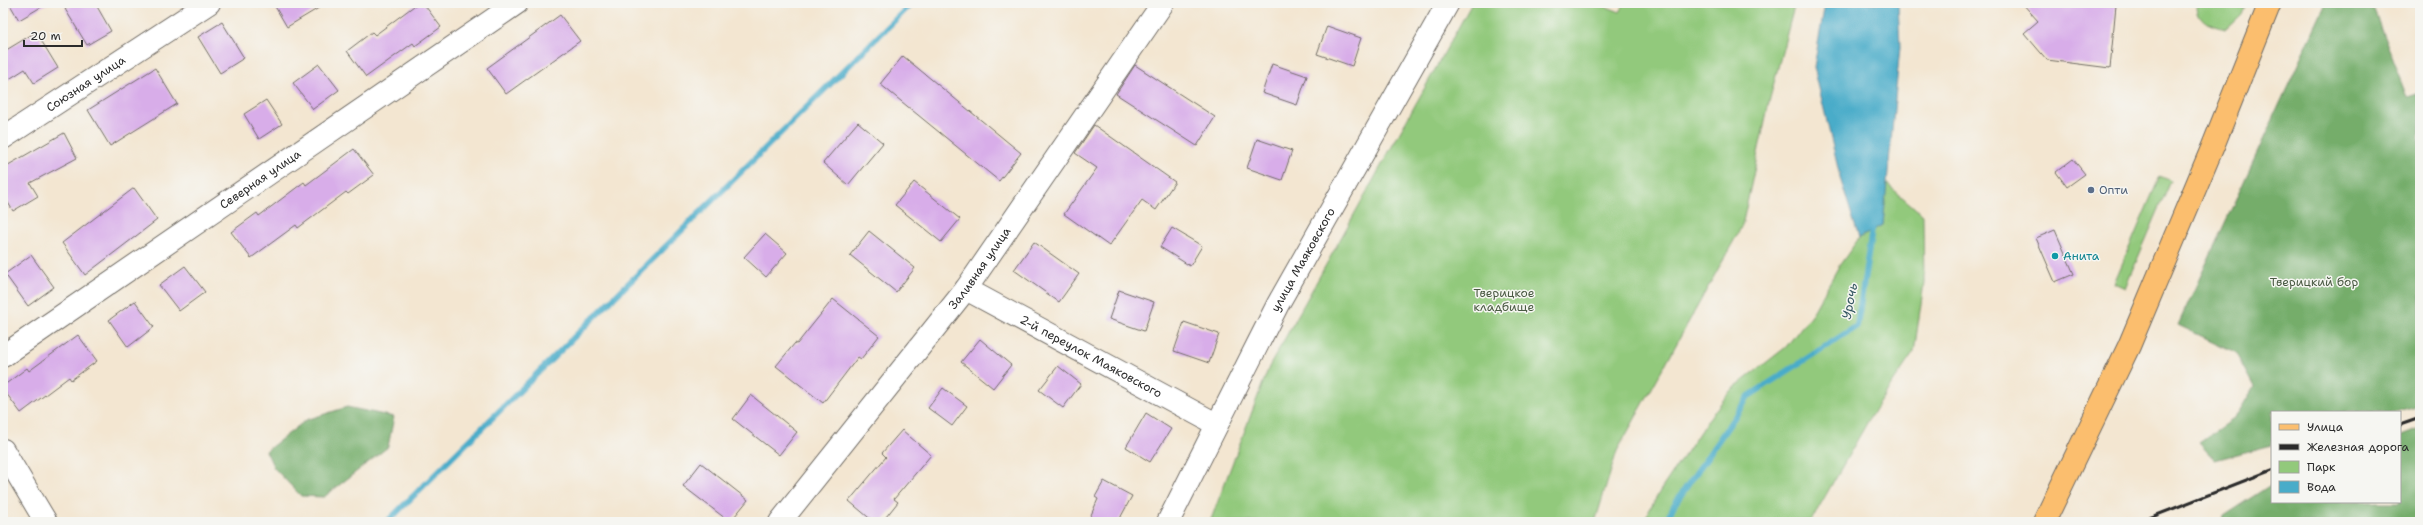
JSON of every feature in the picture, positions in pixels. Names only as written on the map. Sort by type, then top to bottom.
[{"type":"main road","points":[[2044,522],[2129,346],[2214,146],[2270,3]]},
{"type":"street","name":"Союзная улица","points":[[3,138],[209,3]]},
{"type":"street","name":"Северная улица","points":[[3,356],[517,3]]},
{"type":"street","name":"Заливная улица","points":[[791,518],[966,289],[1163,3]]},
{"type":"street","name":"улица Маяковского","points":[[1168,522],[1216,424],[1278,304],[1448,3]]},
{"type":"street","name":"2-й переулок Маяковского","points":[[966,289],[1216,424]]},
{"type":"street","points":[[3,450],[46,522]]},
{"type":"green space","name":"Тверицкое кладбище","points":[[1472,3],[1597,3],[1620,12],[1625,3],[1795,3],[1770,98],[1742,226],[1617,451],[1595,522],[1210,522],[1269,367]]},
{"type":"green space","points":[[2197,3],[2246,3],[2242,14],[2226,29],[2206,22],[2199,14]]},
{"type":"green space","name":"Тверицкий бор","points":[[2326,3],[2371,3],[2408,97],[2420,93],[2420,405],[2398,411],[2271,411],[2271,445],[2215,460],[2199,443],[2235,418],[2254,387],[2235,352],[2178,325]]},
{"type":"green space","points":[[2160,176],[2171,181],[2125,288],[2114,283]]},
{"type":"green space","points":[[1886,183],[1923,215],[1924,283],[1914,352],[1875,409],[1811,521],[1643,522],[1660,491],[1707,421],[1731,390],[1786,347],[1813,312],[1839,266],[1859,238],[1883,225]]},
{"type":"green space","points":[[347,407],[394,417],[388,447],[324,497],[301,496],[274,468],[266,451],[306,420]]},
{"type":"green space","points":[[2420,429],[2420,522],[2222,522],[2223,516],[2271,485],[2271,503],[2401,503],[2401,437]]},
{"type":"water","points":[[1825,3],[1898,3],[1900,47],[1883,225],[1859,238],[1841,181],[1814,67]]},
{"type":"building","points":[[9,3],[48,3],[19,20]]},
{"type":"building","points":[[76,3],[95,3],[111,31],[87,45],[65,9]]},
{"type":"building","points":[[273,3],[327,3],[287,27]]},
{"type":"building","points":[[418,3],[423,3],[441,27],[415,46],[413,43],[366,77],[347,51],[372,32],[375,35]]},
{"type":"building","points":[[2022,3],[2089,3],[2116,5],[2110,68],[2047,60],[2024,33],[2038,21]]},
{"type":"building","points":[[560,15],[580,41],[506,94],[487,68]]},
{"type":"building","points":[[222,22],[244,58],[220,73],[198,37]]},
{"type":"building","points":[[1327,26],[1361,38],[1352,66],[1317,54]]},
{"type":"building","points":[[36,32],[58,68],[34,83],[25,69],[3,83],[3,52]]},
{"type":"building","points":[[903,56],[1021,153],[999,181],[880,84]]},
{"type":"building","points":[[319,64],[339,90],[313,109],[293,83]]},
{"type":"building","points":[[1272,64],[1307,76],[1297,105],[1262,93]]},
{"type":"building","points":[[1135,65],[1215,117],[1197,146],[1116,94]]},
{"type":"building","points":[[155,68],[177,104],[110,146],[88,110]]},
{"type":"building","points":[[266,100],[282,124],[259,139],[244,114]]},
{"type":"building","points":[[858,122],[883,143],[848,185],[823,163]]},
{"type":"building","points":[[1094,125],[1175,182],[1156,210],[1142,200],[1109,246],[1064,214],[1097,168],[1075,153]]},
{"type":"building","points":[[64,133],[77,158],[30,183],[38,196],[13,211],[3,194],[3,168]]},
{"type":"building","points":[[1257,139],[1292,151],[1282,180],[1247,168]]},
{"type":"building","points":[[354,149],[374,175],[348,194],[346,192],[298,228],[296,225],[251,258],[231,232],[257,213],[259,216],[304,182],[306,185]]},
{"type":"building","points":[[2073,159],[2085,174],[2067,187],[2056,172]]},
{"type":"building","points":[[914,182],[960,219],[941,242],[895,205]]},
{"type":"building","points":[[134,188],[157,220],[85,275],[62,243]]},
{"type":"building","points":[[1172,228],[1202,246],[1190,266],[1160,247]]},
{"type":"building","name":"Анита","points":[[2055,230],[2074,274],[2055,282],[2036,238]]},
{"type":"building","points":[[869,231],[915,268],[896,292],[850,255]]},
{"type":"building","points":[[765,234],[787,253],[766,277],[744,257]]},
{"type":"building","points":[[1034,242],[1079,274],[1059,302],[1014,270]]},
{"type":"building","points":[[31,255],[54,287],[28,306],[5,274]]},
{"type":"building","points":[[185,266],[205,292],[179,311],[159,285]]},
{"type":"building","points":[[1119,290],[1154,302],[1144,331],[1109,319]]},
{"type":"building","points":[[833,299],[879,336],[861,359],[858,357],[823,403],[776,366],[795,343],[797,344]]},
{"type":"building","points":[[135,301],[154,327],[128,347],[109,320]]},
{"type":"building","points":[[1184,322],[1219,334],[1209,363],[1174,351]]},
{"type":"building","points":[[78,335],[97,361],[71,380],[69,377],[21,413],[3,389],[3,386],[27,368],[29,371]]},
{"type":"building","points":[[980,339],[1011,365],[993,388],[961,362]]},
{"type":"building","points":[[1058,366],[1081,384],[1063,408],[1039,390]]},
{"type":"building","points":[[943,388],[967,406],[952,426],[928,408]]},
{"type":"building","points":[[751,395],[797,432],[779,455],[733,419]]},
{"type":"building","points":[[1146,413],[1171,429],[1150,462],[1126,447]]},
{"type":"building","points":[[902,430],[931,455],[894,499],[898,502],[882,522],[874,522],[849,501],[886,457],[882,453]]},
{"type":"building","points":[[701,463],[748,500],[730,522],[683,486]]},
{"type":"building","points":[[1104,481],[1132,496],[1118,522],[1088,522],[1098,499],[1095,497]]},
{"type":"waterway","points":[[387,522],[912,3]]},
{"type":"waterway","name":"Урочь","points":[[1666,522],[1674,505],[1749,396],[1857,326],[1873,223]]},
{"type":"railway","points":[[2401,425],[2420,418]]},
{"type":"railway","points":[[2139,522],[2271,470]]},
{"type":"place","name":"Опти","points":[[2091,190]]},
{"type":"place","name":"Анита","points":[[2055,256]]}]
